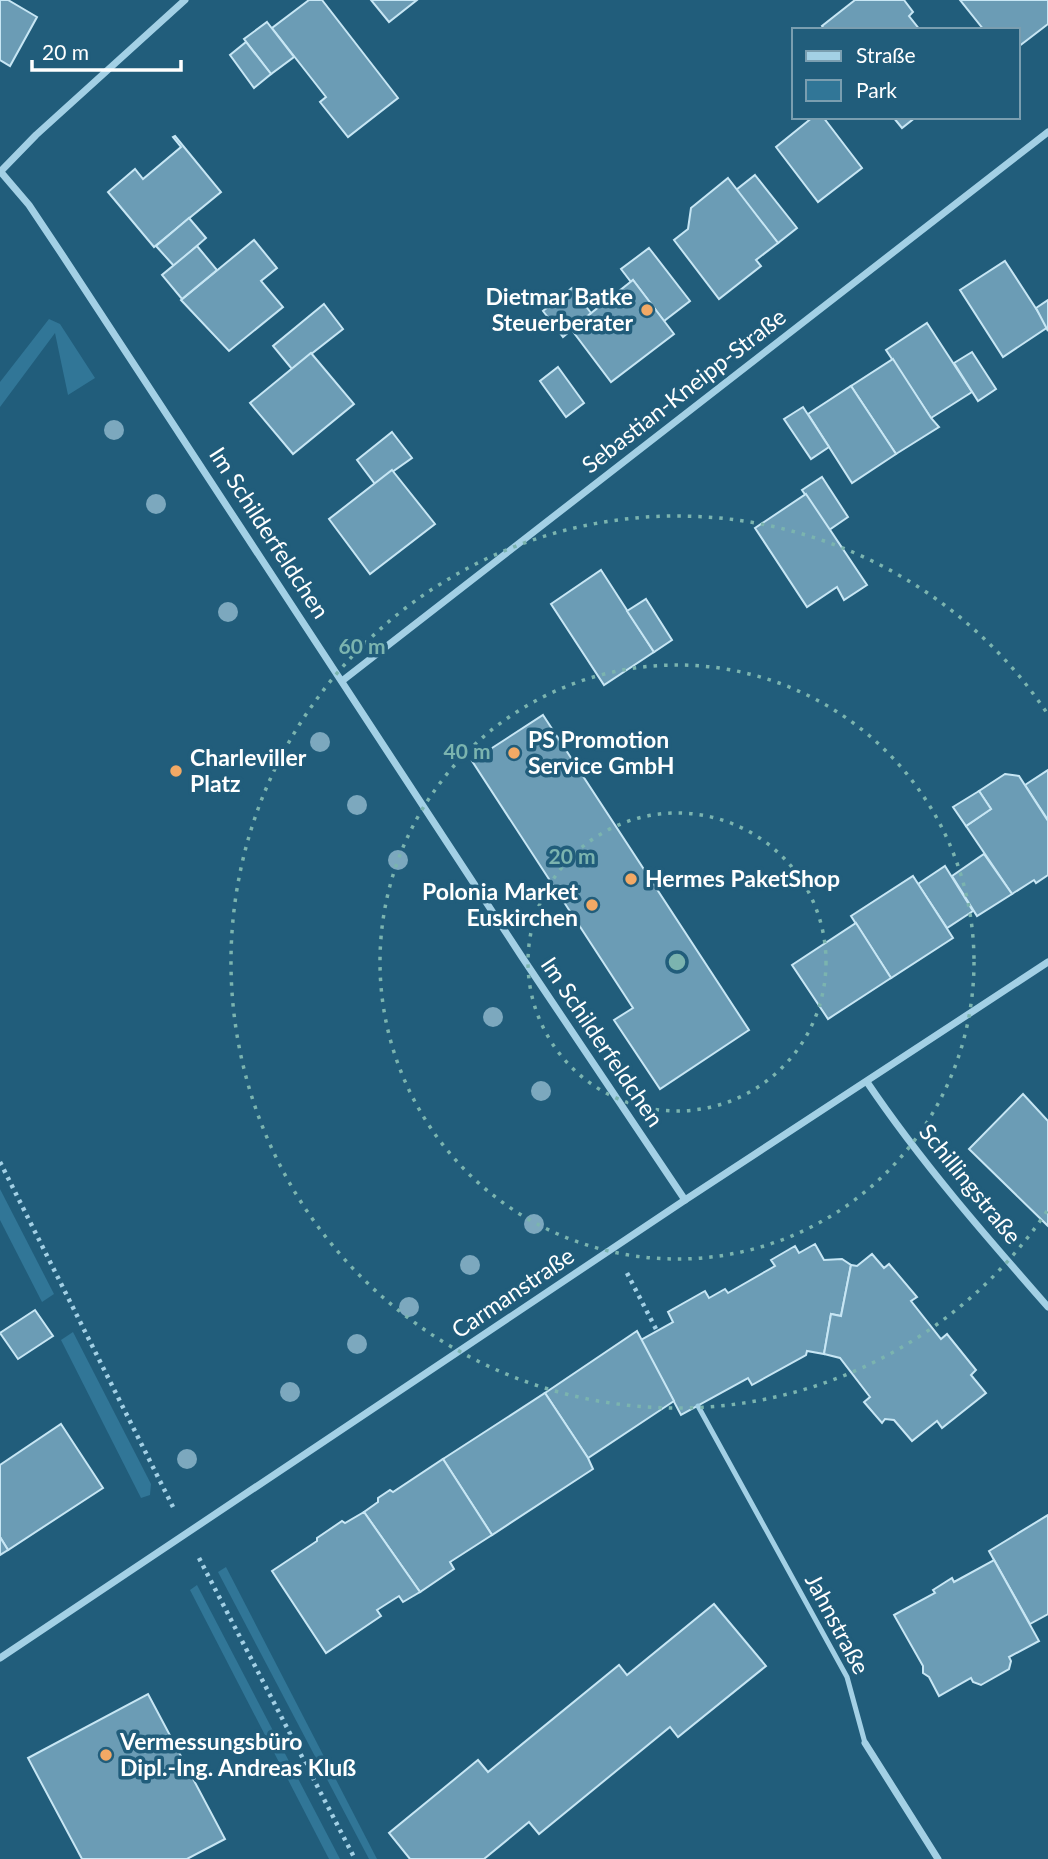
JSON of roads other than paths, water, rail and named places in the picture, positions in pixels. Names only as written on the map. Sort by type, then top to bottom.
[{"type":"street","points":[[0,171],[185,0]]},
{"type":"street","name":"Sebastian-Kneipp-Straße","points":[[342,681],[1048,132]]},
{"type":"street","name":"Im Schilderfeldchen","points":[[0,171],[29,205],[522,957],[685,1200]]},
{"type":"street","name":"Carmanstraße","points":[[0,1658],[685,1200],[1048,962]]},
{"type":"street","name":"Schillingstraße","points":[[867,1082],[894,1122],[959,1205],[1048,1307]]},
{"type":"street","name":"Jahnstraße","points":[[865,1744],[938,1859]]},
{"type":"lane","name":"Jahnstraße","points":[[698,1406],[847,1677],[865,1744]]},
{"type":"place","name":"Dietmar Batke Steuerberater","points":[[647,310]]},
{"type":"place","name":"PS Promotion Service GmbH","points":[[514,753]]},
{"type":"place","name":"Charleviller Platz","points":[[176,771]]},
{"type":"place","name":"Hermes PaketShop","points":[[631,879]]},
{"type":"place","name":"Polonia Market Euskirchen","points":[[592,905]]},
{"type":"place","name":"Vermessungsbüro Dipl.-Ing. Andreas Kluß","points":[[106,1755]]}]
